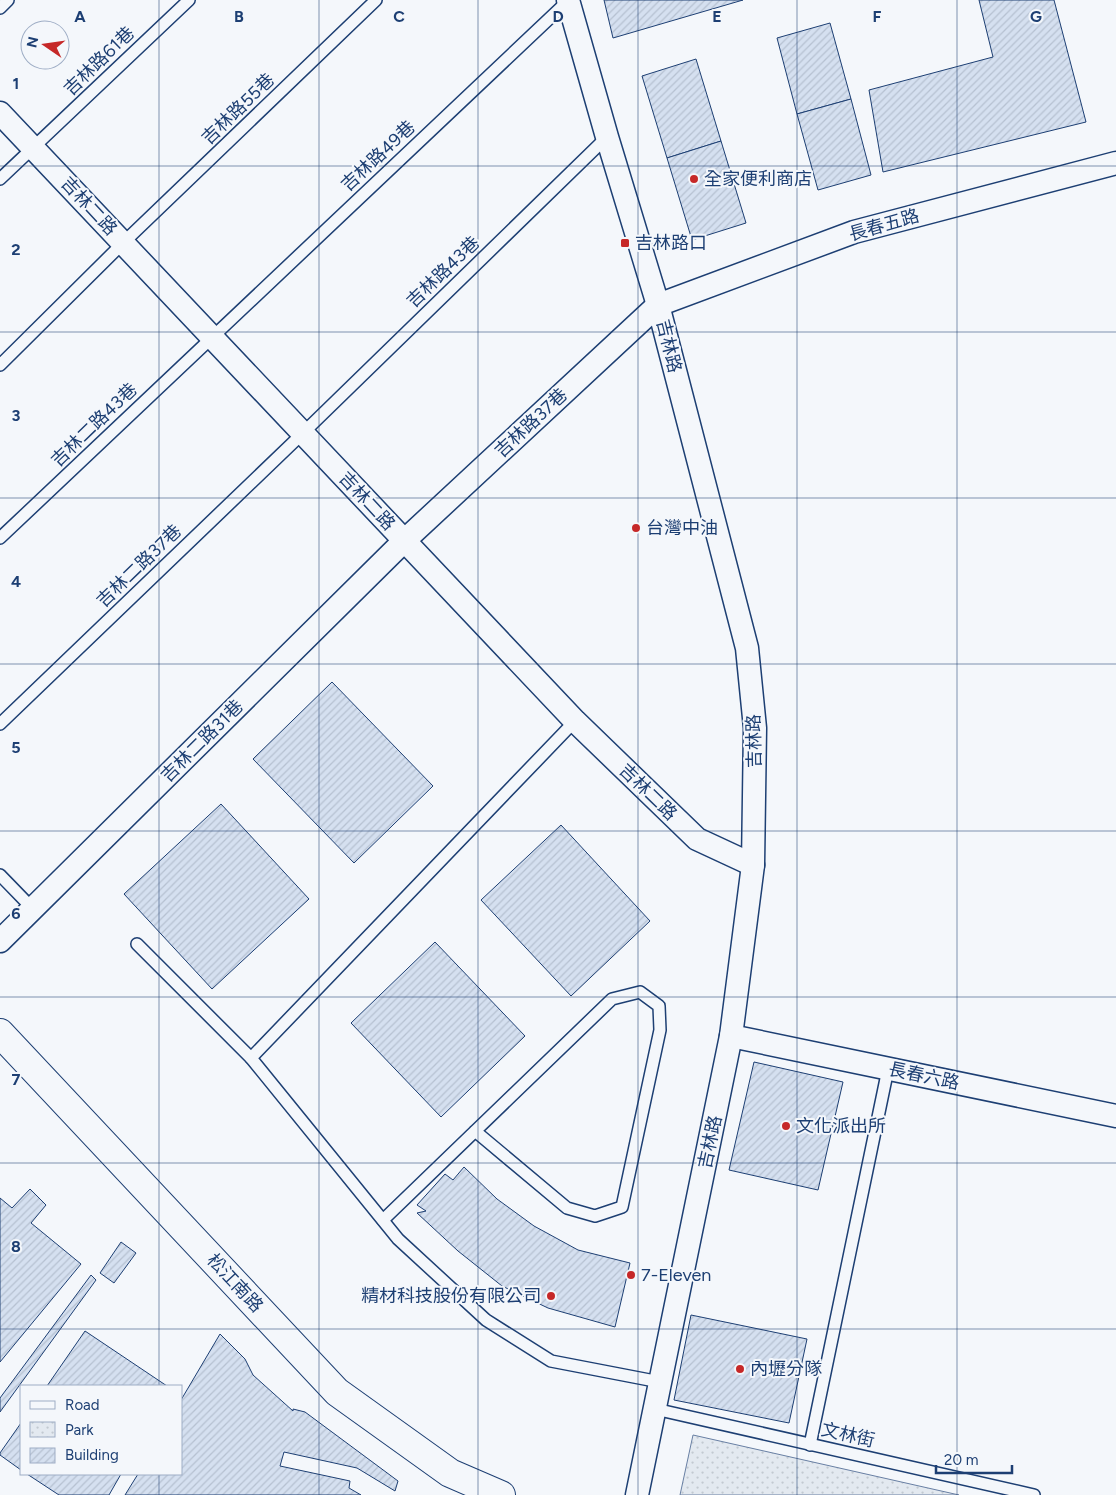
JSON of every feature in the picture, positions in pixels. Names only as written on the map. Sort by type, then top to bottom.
[{"type":"street","name":"吉林路","points":[[568,0],[658,305],[747,648],[755,728],[753,865],[731,1036],[637,1495]]},
{"type":"street","name":"吉林二路","points":[[0,113],[574,721],[697,838],[753,865]]},
{"type":"street","name":"長春五路","points":[[658,305],[854,232],[1116,162]]},
{"type":"street","name":"吉林路37巷","points":[[404,541],[658,305]]},
{"type":"street","name":"吉林二路31巷","points":[[0,941],[404,541]]},
{"type":"street","name":"松江南路","points":[[0,1033],[337,1392],[450,1473],[501,1495]]},
{"type":"street","name":"長春六路","points":[[731,1036],[1116,1116]]},
{"type":"lane","points":[[0,8],[8,0]]},
{"type":"lane","name":"吉林路61巷","points":[[0,179],[189,0]]},
{"type":"lane","name":"吉林路55巷","points":[[0,365],[123,243],[376,0]]},
{"type":"lane","name":"吉林路49巷","points":[[212,336],[568,0]]},
{"type":"lane","name":"吉林路43巷","points":[[303,433],[607,137]]},
{"type":"lane","name":"吉林二路43巷","points":[[0,538],[212,336]]},
{"type":"lane","name":"吉林二路37巷","points":[[0,724],[303,433]]},
{"type":"lane","points":[[251,1058],[574,721]]},
{"type":"lane","points":[[0,875],[33,909]]},
{"type":"lane","points":[[137,944],[251,1058],[398,1239],[486,1320],[551,1361],[660,1382]]},
{"type":"lane","points":[[384,1220],[475,1131],[612,998],[640,992],[659,1006],[660,1030],[622,1206],[594,1216],[567,1208],[475,1131]]},
{"type":"lane","points":[[810,1445],[888,1069]]},
{"type":"lane","name":"文林街","points":[[655,1410],[1034,1495]]},
{"type":"green space","points":[[693,1435],[959,1495],[680,1495]]},
{"type":"building","points":[[604,0],[743,0],[613,38]]},
{"type":"building","points":[[979,0],[1054,0],[1086,122],[883,172],[869,90],[993,57]]},
{"type":"building","points":[[830,23],[851,99],[797,114],[777,38]]},
{"type":"building","points":[[696,59],[721,141],[667,158],[642,76]]},
{"type":"building","points":[[851,99],[871,175],[818,190],[797,114]]},
{"type":"building","points":[[721,141],[746,223],[692,240],[667,158]]},
{"type":"building","points":[[332,682],[433,786],[354,863],[253,759]]},
{"type":"building","points":[[221,804],[309,899],[212,989],[124,894]]},
{"type":"building","points":[[561,825],[650,921],[571,996],[481,900]]},
{"type":"building","points":[[435,942],[525,1036],[441,1117],[351,1023]]},
{"type":"building","name":"文化派出所","points":[[754,1062],[843,1082],[818,1190],[729,1170]]},
{"type":"building","points":[[464,1167],[497,1199],[534,1226],[578,1250],[630,1263],[615,1327],[548,1308],[502,1286],[458,1251],[417,1213],[426,1211],[417,1205],[445,1174],[453,1180]]},
{"type":"building","points":[[30,1189],[46,1205],[31,1223],[81,1264],[0,1362],[0,1198],[12,1208]]},
{"type":"building","points":[[121,1242],[136,1253],[114,1283],[100,1273]]},
{"type":"building","points":[[91,1275],[96,1280],[0,1412],[0,1398]]},
{"type":"building","name":"內壢分隊","points":[[691,1315],[807,1339],[789,1423],[674,1400]]},
{"type":"building","points":[[85,1331],[166,1385],[48,1385]]},
{"type":"building","points":[[220,1334],[245,1359],[253,1375],[293,1411],[293,1409],[305,1412],[398,1481],[395,1491],[357,1468],[284,1452],[280,1466],[350,1481],[349,1488],[361,1495],[125,1495],[137,1475],[182,1475],[182,1398]]},
{"type":"building","points":[[20,1424],[20,1469],[0,1455]]},
{"type":"building","points":[[29,1475],[120,1475],[109,1495],[59,1495]]},
{"type":"place","name":"全家便利商店","points":[[694,179]]},
{"type":"place","name":"吉林路口","points":[[625,243]]},
{"type":"place","name":"台灣中油","points":[[636,528]]},
{"type":"place","name":"文化派出所","points":[[786,1126]]},
{"type":"place","name":"7-Eleven","points":[[631,1275]]},
{"type":"place","name":"精材科技股份有限公司","points":[[551,1296]]},
{"type":"place","name":"內壢分隊","points":[[740,1369]]}]
